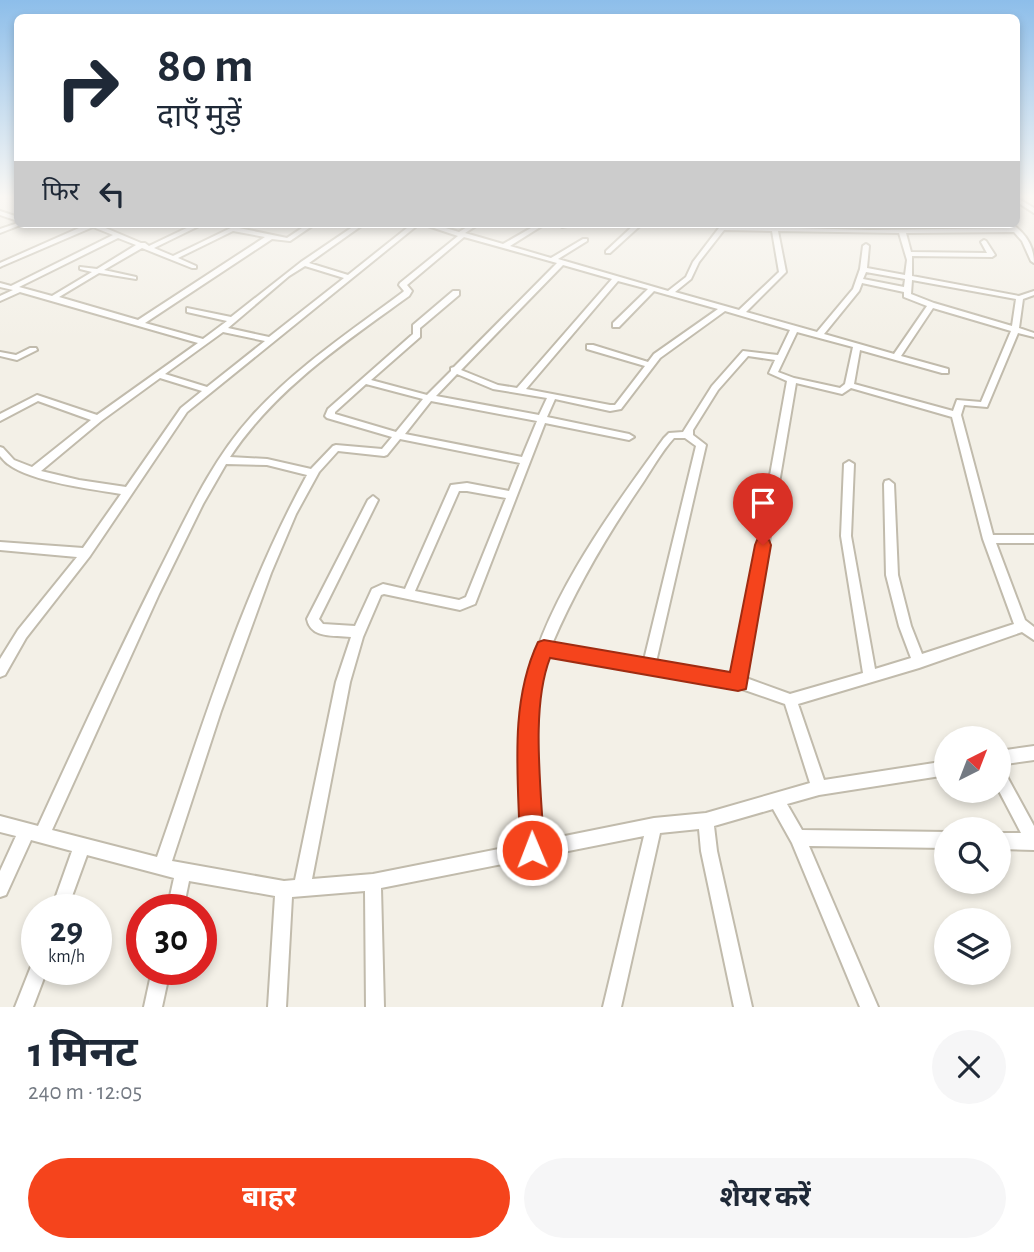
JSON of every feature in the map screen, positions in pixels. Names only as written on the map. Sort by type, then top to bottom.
[{"type":"street","points":[[0,265],[48,245]]},
{"type":"street","points":[[0,299],[100,245]]},
{"type":"street","points":[[53,298],[147,245],[194,267]]},
{"type":"street","points":[[173,258],[199,245]]},
{"type":"street","points":[[138,324],[258,245]]},
{"type":"street","points":[[33,472],[98,419],[222,329],[303,263],[330,245]]},
{"type":"street","points":[[0,671],[22,634],[86,553],[178,417],[389,245]]},
{"type":"street","points":[[0,889],[35,832],[223,460],[254,418],[297,377],[406,294],[408,291],[403,285],[448,245]]},
{"type":"street","points":[[497,245],[945,371]]},
{"type":"street","points":[[162,867],[253,606],[295,503],[312,473],[332,449],[381,454],[454,370],[556,262],[578,245]]},
{"type":"street","points":[[608,252],[616,245]]},
{"type":"street","points":[[671,292],[689,278],[696,262],[709,245]]},
{"type":"street","points":[[741,313],[783,272],[778,245]]},
{"type":"street","points":[[906,245],[909,254],[907,290],[911,298],[1034,335]]},
{"type":"street","points":[[909,254],[992,255],[987,245]]},
{"type":"street","points":[[819,335],[850,298],[860,281],[866,246]]},
{"type":"street","points":[[303,263],[348,277]]},
{"type":"street","points":[[82,268],[134,278]]},
{"type":"street","points":[[863,269],[1020,298],[1034,293]]},
{"type":"street","points":[[520,390],[617,278]]},
{"type":"street","points":[[860,281],[907,290]]},
{"type":"street","points":[[0,285],[204,342]]},
{"type":"street","points":[[617,325],[653,288]]},
{"type":"street","points":[[456,293],[416,327],[417,335],[363,381],[331,411],[330,416],[399,436],[526,461]]},
{"type":"street","points":[[1020,298],[1015,330],[984,405],[960,402],[956,415],[989,539],[1006,591],[1021,624],[1034,635]]},
{"type":"street","points":[[896,357],[931,305]]},
{"type":"street","points":[[454,370],[496,387],[616,408],[650,365],[670,346],[724,308]]},
{"type":"street","points":[[190,310],[233,320]]},
{"type":"street","points":[[795,328],[774,374],[792,380],[842,391],[849,385],[857,346]]},
{"type":"street","points":[[222,329],[270,340]]},
{"type":"street","points":[[590,347],[650,365]]},
{"type":"street","points":[[0,354],[17,358],[33,350]]},
{"type":"street","points":[[687,435],[708,398],[746,353],[779,358]]},
{"type":"street","points":[[159,376],[208,390]]},
{"type":"street","points":[[738,682],[792,380]]},
{"type":"street","points":[[363,381],[429,398],[629,437]]},
{"type":"street","points":[[849,385],[956,415]]},
{"type":"street","points":[[277,1007],[293,888],[336,711],[359,632],[376,592],[383,589],[460,605],[467,604],[552,396]]},
{"type":"street","points":[[0,418],[37,398],[98,419]]},
{"type":"street","points":[[532,850],[529,708],[534,675],[544,648],[558,615],[605,529],[667,440],[672,435],[687,435],[701,445],[649,666]]},
{"type":"street","points":[[0,450],[11,462],[33,472],[79,484],[129,491]]},
{"type":"street","points":[[223,460],[267,462],[312,473]]},
{"type":"street","points":[[849,464],[846,536],[870,677]]},
{"type":"street","points":[[889,484],[892,575],[905,626],[919,662]]},
{"type":"street","points":[[408,594],[454,488],[467,486],[513,495]]},
{"type":"street","points":[[359,632],[320,629],[313,619],[373,500]]},
{"type":"street","points":[[989,539],[1034,538]]},
{"type":"street","points":[[0,546],[86,553]]},
{"type":"street","points":[[544,648],[738,682],[790,700],[919,662],[1019,629],[1021,624]]},
{"type":"street","points":[[790,700],[819,788]]},
{"type":"street","points":[[1012,756],[1034,753]]},
{"type":"street","points":[[0,824],[183,873],[293,888],[373,882],[654,825],[706,821],[819,788],[934,770]]},
{"type":"street","points":[[776,800],[798,838],[869,1007]]},
{"type":"street","points":[[1011,841],[1034,842],[1012,801]]},
{"type":"street","points":[[706,821],[709,851],[743,1007]]},
{"type":"street","points":[[612,1007],[654,825]]},
{"type":"street","points":[[798,838],[934,840]]},
{"type":"street","points":[[65,894],[82,845]]},
{"type":"street","points":[[178,894],[183,873]]},
{"type":"street","points":[[373,882],[375,1007]]},
{"type":"street","points":[[24,1007],[32,985]]},
{"type":"street","points":[[153,1007],[158,985]]},
{"type":"route","points":[[532,850],[529,708],[534,675],[544,648],[738,682],[763,545]]}]
